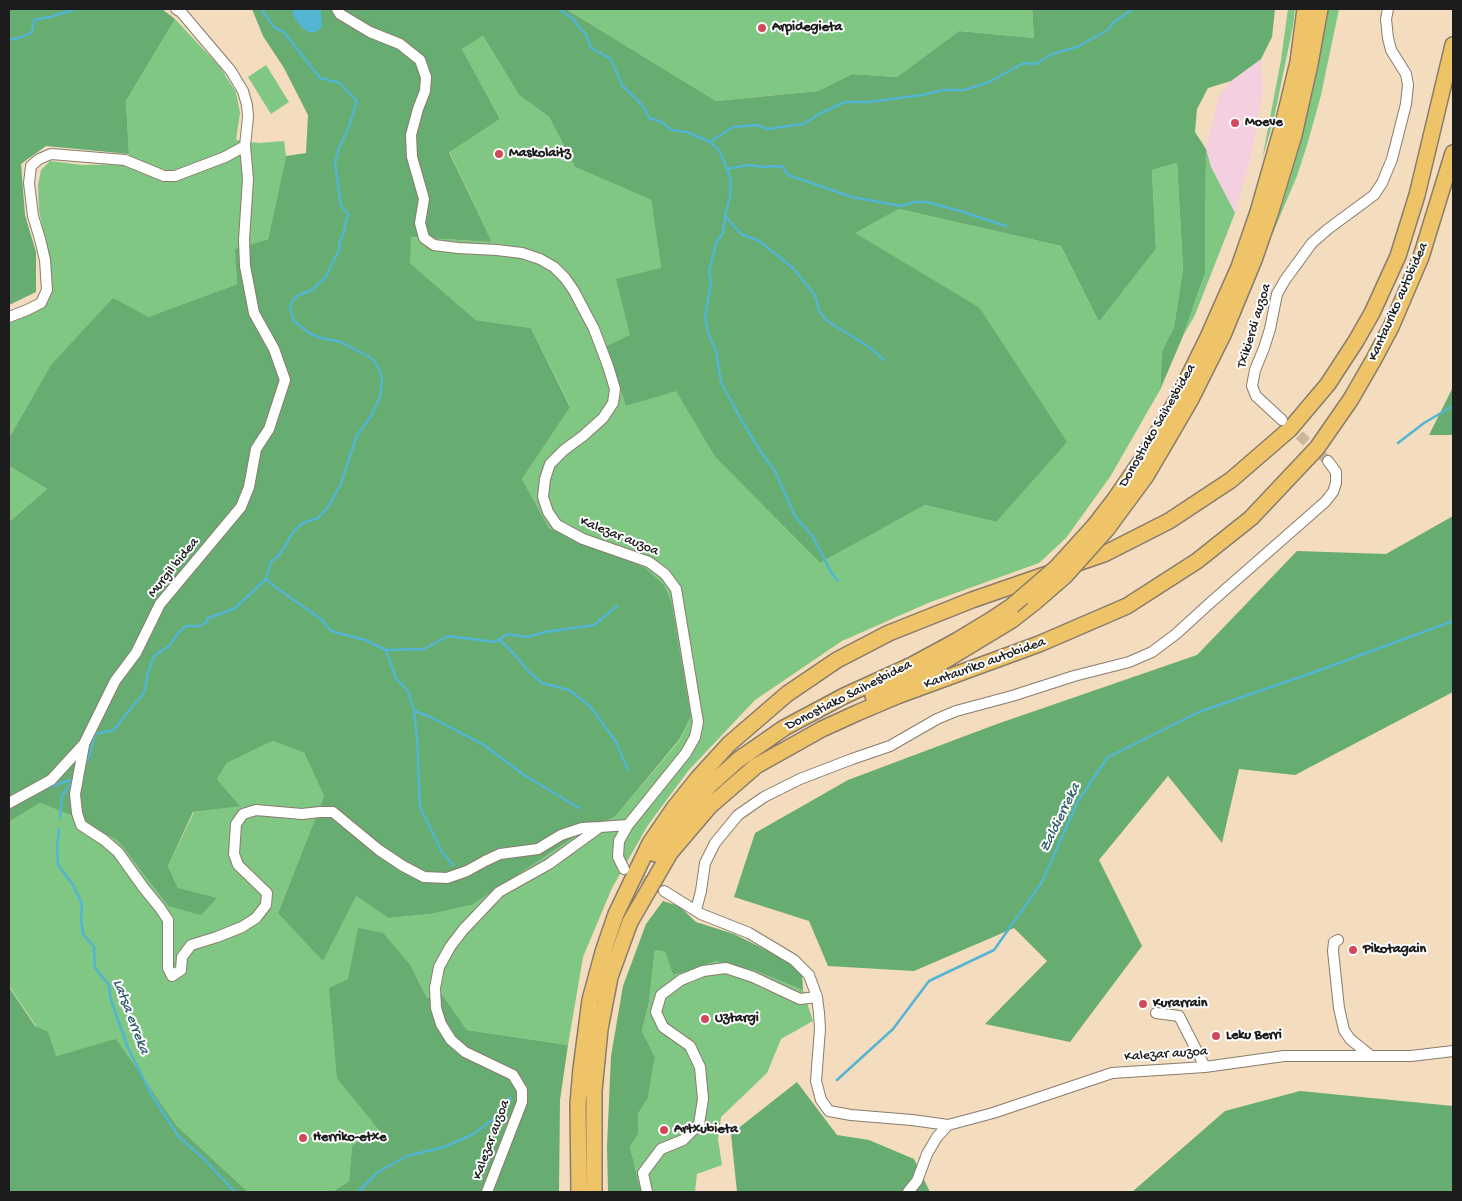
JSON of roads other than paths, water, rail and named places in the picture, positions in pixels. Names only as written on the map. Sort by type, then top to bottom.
[{"type":"highway","name":"Donostiako Saihesbidea","points":[[616,914],[658,849],[682,817],[709,786],[738,760],[784,728],[844,696],[912,665],[991,620],[1012,606],[1101,527],[1115,499],[1143,458],[1173,406],[1208,337],[1239,267],[1258,212],[1282,128],[1298,62],[1305,9]]},
{"type":"highway","name":"Donostiako Saihesbidea","points":[[756,766],[821,721],[931,669],[1012,620],[1065,576],[1101,527],[1146,476],[1191,399],[1254,260],[1272,211],[1294,135],[1320,9]]},
{"type":"highway","name":"Kantauriko autobidea","points":[[616,914],[650,843],[680,801],[729,744],[787,694],[837,660],[889,633],[972,600],[1104,554],[1169,521],[1231,480],[1290,429],[1328,384],[1356,342],[1372,313],[1398,256],[1417,195],[1453,45]]},
{"type":"highway","name":"Kantauriko autobidea","points":[[594,1192],[594,1091],[600,1029],[610,977],[630,922],[670,853],[710,806],[756,766],[822,729],[857,713],[897,696],[1039,644],[1128,606],[1196,561],[1250,518],[1317,448],[1351,399],[1374,359],[1391,327],[1422,257],[1453,153]]},
{"type":"highway","points":[[579,1192],[578,1104],[590,1000],[616,914]]},
{"type":"street","points":[[9,317],[40,303],[47,290],[45,260],[33,216],[29,183],[31,166],[39,159],[51,154],[125,160],[164,176],[175,176],[225,157],[245,146],[248,117],[243,92],[231,70],[176,9]]},
{"type":"street","name":"Kalezar auzoa","points":[[337,9],[340,14],[370,32],[400,44],[420,60],[426,77],[425,91],[411,135],[412,157],[424,199],[420,223],[424,238],[434,245],[522,253],[540,259],[554,267],[574,291],[594,329],[608,366],[615,389],[613,403],[602,418],[550,464],[545,479],[543,497],[548,512],[557,525],[583,540],[650,562],[665,574],[676,589],[698,722],[695,737],[686,753],[628,825],[619,841],[618,857],[624,869]]},
{"type":"street","name":"Txikierdi auzoa","points":[[1282,420],[1256,396],[1252,386],[1255,370],[1270,328],[1277,294],[1312,243],[1374,195],[1382,182],[1394,150],[1406,104],[1408,85],[1406,74],[1391,50],[1386,19],[1388,9]]},
{"type":"street","name":"Murgil bidea","points":[[9,802],[51,780],[84,744],[115,681],[136,653],[160,604],[241,507],[249,487],[256,449],[269,429],[285,380],[274,350],[254,313],[245,266],[244,240],[248,179],[245,146]]},
{"type":"street","points":[[696,910],[705,863],[714,843],[738,816],[764,797],[808,776],[890,746],[937,719],[956,711],[1128,662],[1152,652],[1176,634],[1325,502],[1333,492],[1336,483],[1336,472],[1328,461]]},
{"type":"street","points":[[84,744],[75,794],[77,813],[81,826],[104,840],[118,852],[168,920],[168,968],[172,976],[181,970],[182,957],[191,945],[242,927],[256,918],[266,905],[267,893],[238,865],[234,854],[236,824],[243,814],[256,810],[302,814],[333,812],[379,850],[403,866],[424,876],[447,878],[467,871],[500,854],[538,849],[561,834],[582,828],[628,825]]},
{"type":"street","name":"Kalezar auzoa","points":[[487,1192],[522,1102],[522,1090],[514,1075],[465,1052],[451,1040],[441,1024],[436,1008],[435,988],[439,967],[450,946],[458,936],[499,892],[549,864],[600,827]]},
{"type":"street","name":"Kalezar auzoa","points":[[664,891],[701,914],[749,933],[794,960],[809,975],[816,997],[820,1029],[816,1081],[821,1100],[829,1112],[851,1116],[912,1120],[948,1125],[993,1113],[1112,1073],[1205,1067],[1284,1056],[1411,1056],[1453,1051]]},
{"type":"street","points":[[1338,940],[1334,942],[1333,951],[1338,1008],[1344,1030],[1350,1039],[1371,1056]]},
{"type":"street","points":[[648,1192],[643,1172],[661,1148],[684,1140],[700,1124],[703,1099],[700,1067],[690,1046],[663,1027],[656,1012],[662,994],[681,980],[702,971],[726,968],[752,976],[800,999],[816,997]]},
{"type":"street","points":[[1156,1013],[1179,1016],[1205,1067]]},
{"type":"street","points":[[908,1192],[917,1181],[927,1154],[936,1137],[948,1125]]},
{"type":"water","points":[[292,9],[321,9],[322,27],[316,32],[308,32],[301,27],[293,15]]},
{"type":"waterway","points":[[9,40],[32,32],[34,20],[76,9]]},
{"type":"waterway","name":"Latsa erreka","points":[[85,764],[89,757],[95,734],[114,730],[144,693],[154,656],[169,646],[178,633],[186,626],[200,626],[207,622],[208,618],[234,609],[266,579],[271,562],[280,554],[294,531],[303,523],[318,518],[328,507],[340,486],[357,435],[371,416],[380,397],[382,379],[373,359],[341,342],[321,338],[309,333],[294,321],[290,308],[293,300],[299,295],[312,290],[325,278],[340,248],[339,243],[348,214],[341,206],[335,162],[357,101],[340,83],[320,78],[283,31],[275,28],[261,9]]},
{"type":"waterway","points":[[559,9],[578,25],[586,35],[591,48],[611,59],[622,85],[642,105],[650,119],[661,122],[672,130],[687,132],[710,142],[719,150],[731,180],[730,197],[723,233],[716,243],[709,271],[711,282],[705,318],[709,335],[716,351],[721,382],[743,423],[774,469],[795,516],[813,537],[831,572],[838,581]]},
{"type":"waterway","points":[[710,142],[733,127],[757,125],[767,129],[804,124],[819,114],[845,102],[868,102],[922,95],[943,90],[964,90],[989,82],[1024,63],[1036,64],[1052,54],[1077,47],[1108,30],[1114,22],[1133,9]]},
{"type":"waterway","points":[[727,169],[748,165],[783,167],[788,175],[852,197],[901,206],[915,202],[927,202],[1006,226]]},
{"type":"waterway","points":[[725,216],[741,234],[759,241],[793,268],[815,295],[819,310],[826,320],[872,349],[884,360]]},
{"type":"waterway","points":[[1398,443],[1424,423],[1453,406]]},
{"type":"waterway","points":[[266,579],[321,619],[331,631],[365,640],[386,650],[424,649],[448,636],[495,642],[508,634],[527,637],[545,632],[594,625],[617,606]]},
{"type":"waterway","name":"Zaldierreka","points":[[837,1080],[893,1029],[929,981],[994,950],[1042,882],[1078,801],[1108,757],[1199,712],[1453,621]]},
{"type":"waterway","points":[[499,639],[529,672],[542,683],[569,690],[590,706],[616,742],[628,770]]},
{"type":"waterway","points":[[386,650],[396,678],[408,691],[414,711],[420,807],[442,852],[453,865]]},
{"type":"waterway","points":[[415,711],[484,745],[524,775],[579,808]]},
{"type":"waterway","points":[[46,788],[74,779]]},
{"type":"waterway","name":"Latsa erreka","points":[[60,818],[62,796],[73,781]]},
{"type":"waterway","name":"Latsa erreka","points":[[59,829],[58,865],[73,885],[82,904],[83,934],[94,947],[95,968],[109,985],[111,1000],[128,1048],[150,1092],[178,1136],[204,1159],[235,1192]]},
{"type":"waterway","points":[[358,1192],[378,1172],[407,1156],[444,1147],[472,1135],[496,1117],[511,1098]]},
{"type":"tunnel","points":[[1288,425],[1328,461]]},
{"type":"tunnel","points":[[630,872],[664,891]]},
{"type":"place","name":"Arpidegieta","points":[[762,28]]},
{"type":"place","name":"Moeve","points":[[1235,123]]},
{"type":"place","name":"Maskolaitz","points":[[499,154]]},
{"type":"place","name":"Pikotagain","points":[[1353,950]]},
{"type":"place","name":"Kurarrain","points":[[1143,1004]]},
{"type":"place","name":"Uztargi","points":[[705,1019]]},
{"type":"place","name":"Leku Berri","points":[[1216,1036]]},
{"type":"place","name":"Artxubieta","points":[[664,1130]]},
{"type":"place","name":"Herriko-etxe","points":[[303,1138]]}]
